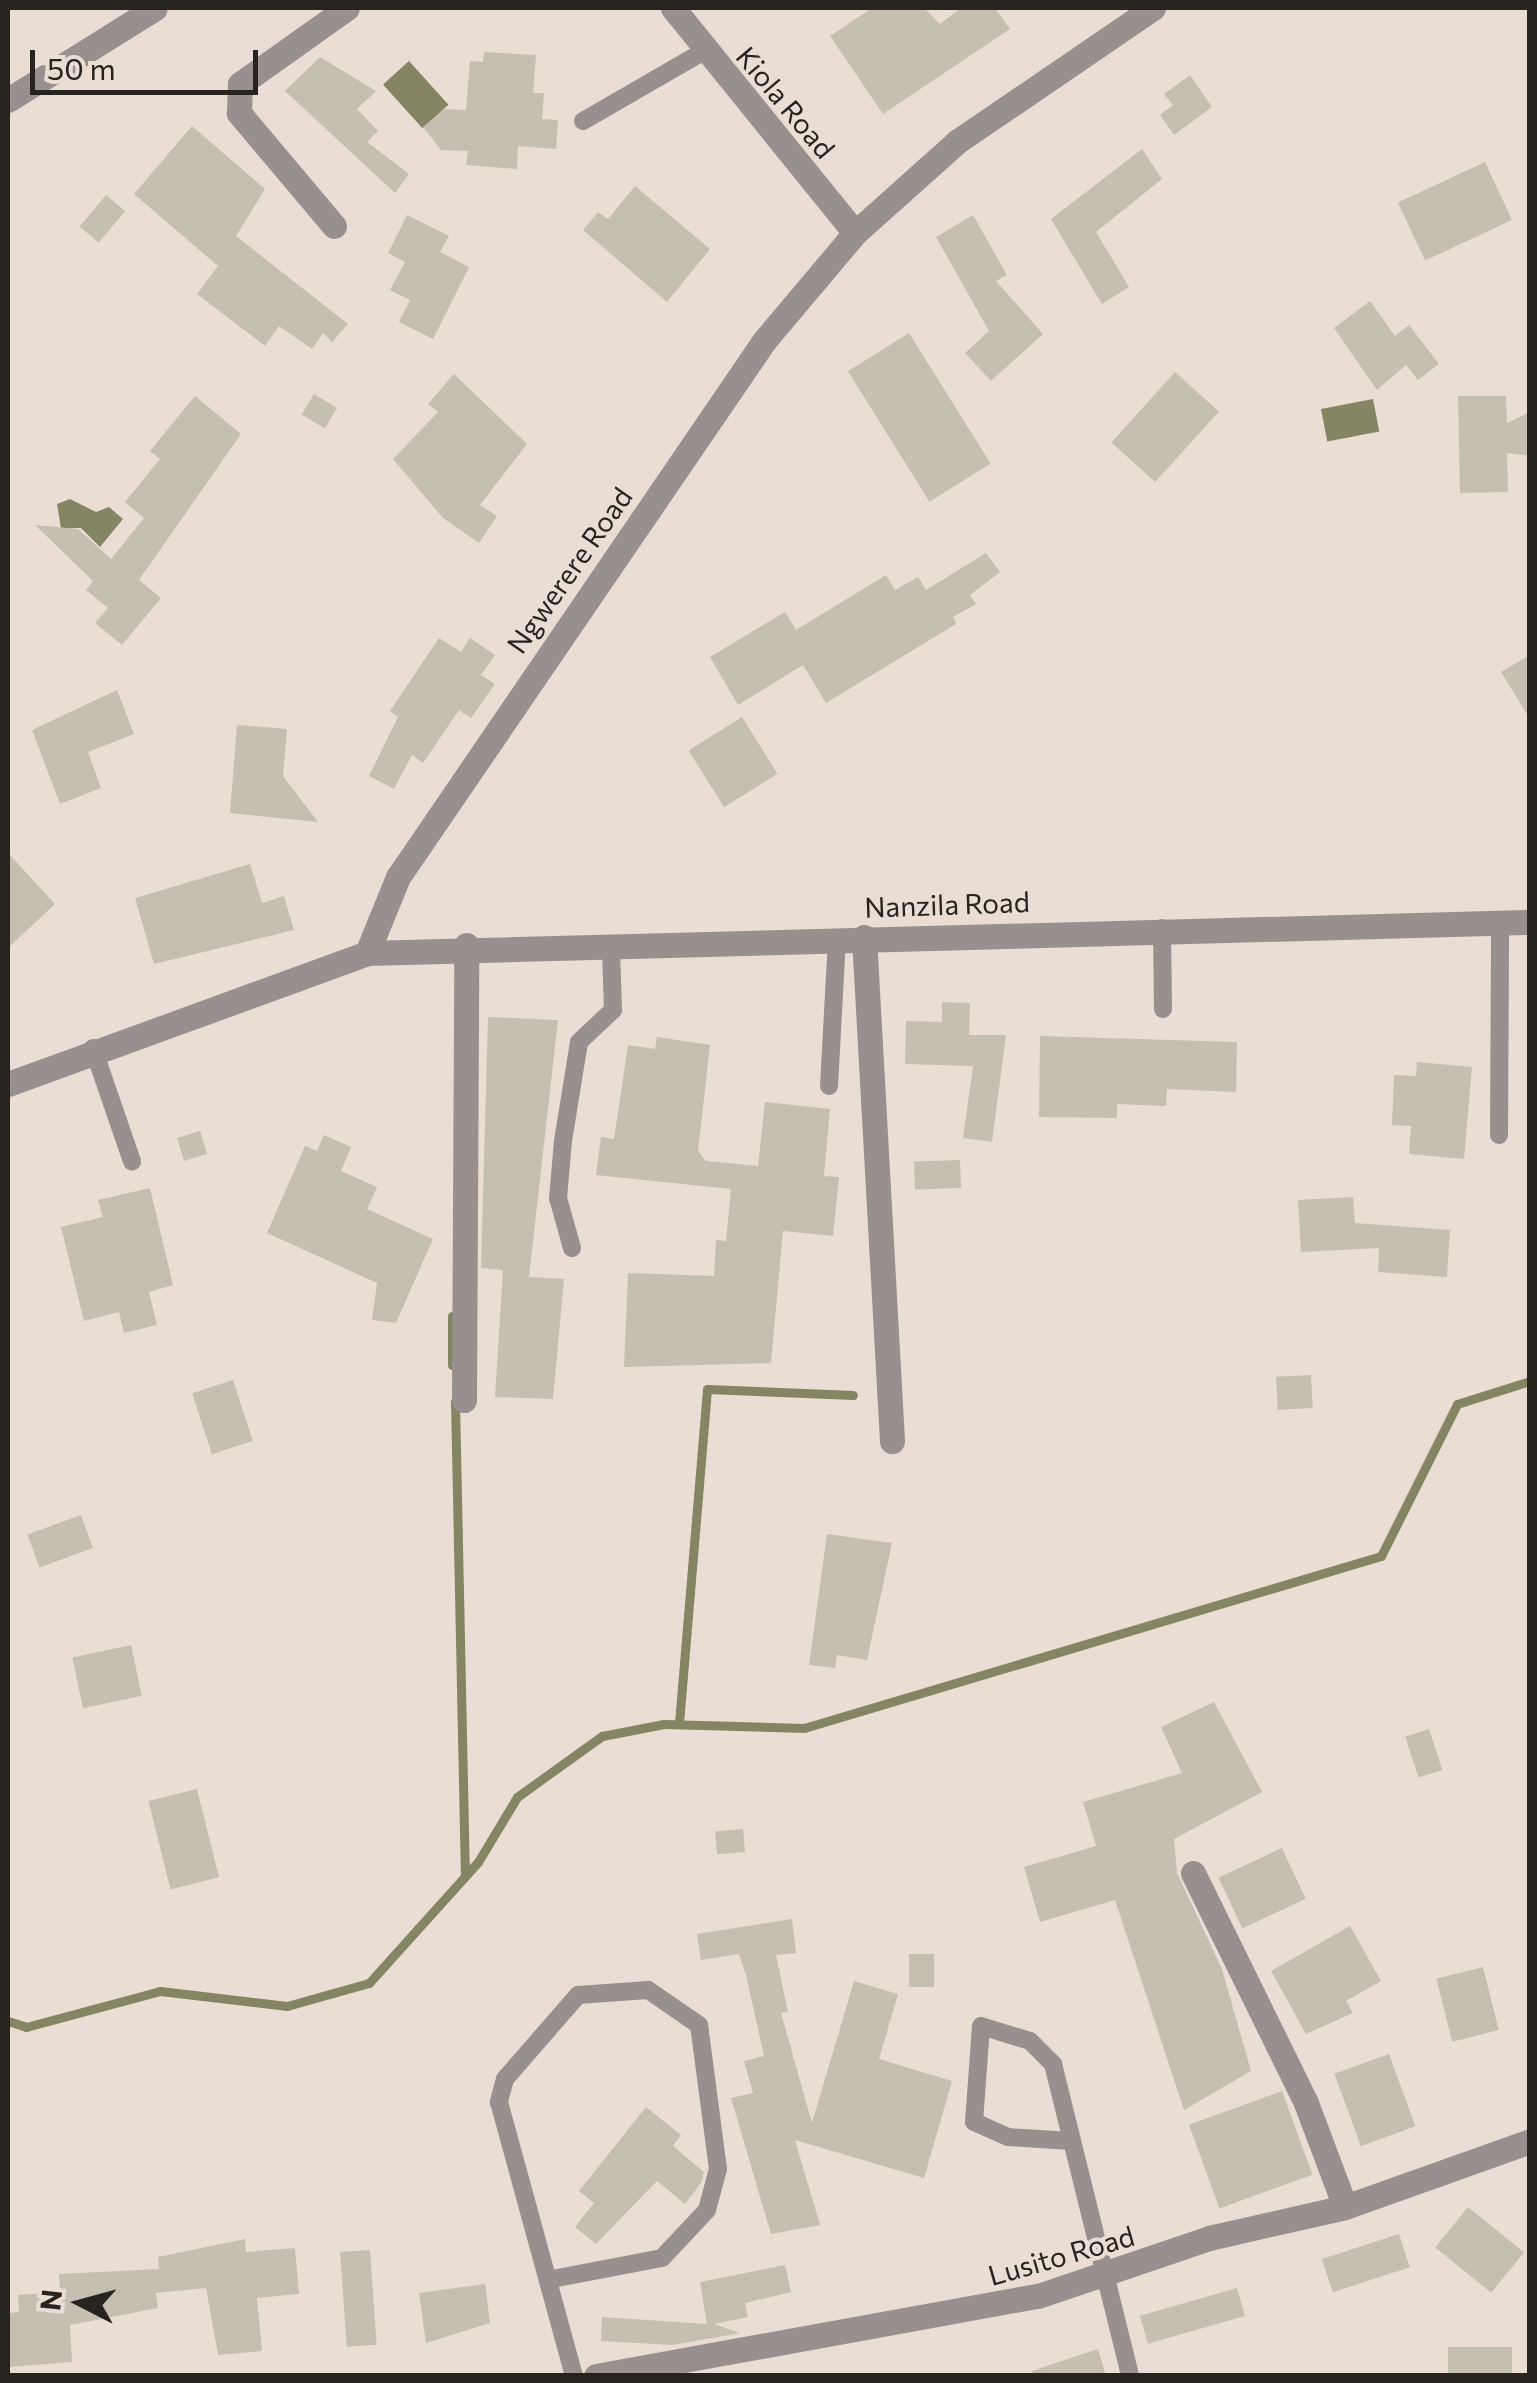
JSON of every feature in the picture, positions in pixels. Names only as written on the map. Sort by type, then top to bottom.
[{"type":"street","points":[[8,100],[155,8]]},
{"type":"street","points":[[334,226],[239,113],[240,84],[346,8]]},
{"type":"street","name":"Kiola Road","points":[[673,8],[855,233]]},
{"type":"street","name":"Ngwerere Road","points":[[367,953],[398,878],[556,640],[764,341],[855,233],[958,141],[1152,8]]},
{"type":"street","name":"Nanzila Road","points":[[367,953],[466,945],[612,949],[1162,928],[1530,922]]},
{"type":"street","points":[[864,937],[892,1441]]},
{"type":"street","points":[[464,1400],[466,945]]},
{"type":"street","points":[[8,1084],[93,1048],[367,953]]},
{"type":"street","points":[[1193,1873],[1306,2103],[1345,2208]]},
{"type":"street","name":"Lusito Road","points":[[596,2376],[938,2319],[1107,2276],[1208,2238],[1345,2208],[1530,2141]]},
{"type":"lane","points":[[583,120],[704,51]]},
{"type":"lane","points":[[1499,1135],[1500,923]]},
{"type":"lane","points":[[1162,928],[1163,1009]]},
{"type":"lane","points":[[829,1086],[837,938]]},
{"type":"lane","points":[[572,1248],[558,1198],[563,1141],[579,1042],[612,1010],[612,949]]},
{"type":"lane","points":[[93,1048],[132,1161]]},
{"type":"lane","points":[[552,2278],[662,2258],[706,2210],[718,2169],[699,2025],[648,1990],[578,1995],[505,2079],[500,2128],[552,2278],[574,2376]]},
{"type":"lane","points":[[1070,2142],[1008,2137],[974,2122],[981,2026],[1030,2041],[1053,2064],[1130,2376]]},
{"type":"shaded area","points":[[409,61],[448,105],[422,128],[383,84]]},
{"type":"shaded area","points":[[1373,399],[1379,431],[1327,442],[1321,409]]},
{"type":"shaded area","points":[[70,499],[96,512],[109,507],[123,519],[100,547],[81,528],[61,528],[57,504]]},
{"type":"building","points":[[872,8],[924,8],[940,24],[961,8],[995,8],[1010,29],[883,114],[830,36]]},
{"type":"building","points":[[484,52],[536,55],[533,93],[544,93],[542,119],[558,120],[556,149],[518,146],[517,169],[466,165],[468,151],[441,150],[423,127],[445,109],[466,110],[470,61],[483,62]]},
{"type":"building","points":[[320,57],[376,91],[357,109],[378,131],[367,142],[409,174],[395,193],[285,91]]},
{"type":"building","points":[[1190,75],[1212,107],[1174,135],[1160,115],[1173,105],[1164,94]]},
{"type":"building","points":[[192,126],[265,189],[236,236],[348,324],[332,342],[323,333],[312,349],[279,326],[265,346],[197,294],[218,266],[134,194]]},
{"type":"building","points":[[1142,149],[1162,179],[1096,232],[1129,287],[1102,304],[1051,219]]},
{"type":"building","points":[[1485,162],[1512,220],[1425,261],[1398,203]]},
{"type":"building","points":[[635,186],[710,249],[667,302],[583,230],[598,212],[608,219]]},
{"type":"building","points":[[106,195],[125,211],[99,242],[80,226]]},
{"type":"building","points":[[407,215],[449,236],[440,252],[469,267],[433,339],[399,322],[410,300],[390,290],[405,262],[388,253]]},
{"type":"building","points":[[973,215],[1007,275],[996,281],[1043,334],[991,381],[965,353],[989,331],[936,237]]},
{"type":"building","points":[[1370,301],[1395,336],[1409,325],[1439,364],[1418,380],[1406,365],[1377,390],[1334,328]]},
{"type":"building","points":[[909,333],[991,464],[930,502],[848,371]]},
{"type":"building","points":[[1175,372],[1219,411],[1155,482],[1111,443]]},
{"type":"building","points":[[454,374],[527,444],[480,505],[497,516],[479,543],[443,518],[393,459],[438,412],[428,404]]},
{"type":"building","points":[[314,394],[337,408],[325,428],[302,415]]},
{"type":"building","points":[[195,396],[241,434],[139,580],[161,598],[122,645],[95,623],[108,608],[86,590],[93,581],[35,525],[78,529],[111,559],[144,518],[125,502],[160,459],[150,451]]},
{"type":"building","points":[[1458,396],[1506,396],[1507,423],[1530,412],[1530,456],[1507,453],[1508,492],[1460,493]]},
{"type":"building","points":[[986,553],[1000,572],[970,595],[976,604],[953,617],[956,624],[826,703],[803,665],[738,705],[710,657],[785,612],[796,630],[886,575],[895,590],[918,577],[926,590]]},
{"type":"building","points":[[439,638],[461,652],[470,638],[495,655],[481,675],[495,684],[471,718],[459,710],[423,763],[412,755],[394,789],[369,776],[398,717],[390,711]]},
{"type":"building","points":[[1530,655],[1530,719],[1501,672]]},
{"type":"building","points":[[117,690],[134,734],[88,752],[101,788],[60,804],[32,730]]},
{"type":"building","points":[[742,717],[778,774],[724,807],[689,750]]},
{"type":"building","points":[[237,725],[287,729],[283,776],[318,822],[230,813]]},
{"type":"building","points":[[8,853],[55,904],[8,948]]},
{"type":"building","points":[[250,864],[262,903],[284,896],[294,930],[154,964],[135,898]]},
{"type":"building","points":[[942,1002],[970,1003],[969,1035],[1006,1035],[992,1142],[963,1138],[973,1066],[905,1064],[906,1021],[942,1022]]},
{"type":"building","points":[[488,1017],[558,1020],[529,1277],[564,1279],[553,1399],[495,1397],[503,1270],[481,1268]]},
{"type":"building","points":[[1040,1036],[1237,1042],[1236,1092],[1167,1089],[1166,1106],[1117,1104],[1117,1118],[1039,1117]]},
{"type":"building","points":[[657,1037],[710,1045],[698,1151],[706,1161],[758,1166],[765,1102],[830,1109],[824,1176],[839,1177],[833,1236],[783,1231],[771,1363],[624,1367],[628,1273],[714,1276],[716,1240],[726,1241],[731,1189],[596,1175],[601,1137],[614,1139],[628,1045],[655,1049]]},
{"type":"building","points":[[1417,1062],[1472,1067],[1464,1159],[1409,1154],[1411,1126],[1392,1125],[1394,1075],[1416,1076]]},
{"type":"building","points":[[200,1131],[207,1154],[184,1161],[177,1138]]},
{"type":"building","points":[[324,1135],[351,1147],[341,1171],[377,1187],[367,1209],[433,1239],[396,1323],[372,1320],[377,1283],[267,1233],[305,1146],[317,1151]]},
{"type":"building","points":[[960,1160],[961,1188],[915,1190],[914,1162]]},
{"type":"building","points":[[150,1188],[173,1285],[149,1292],[157,1325],[124,1333],[119,1312],[84,1321],[61,1227],[103,1217],[98,1200]]},
{"type":"building","points":[[1353,1197],[1355,1223],[1450,1230],[1447,1277],[1378,1272],[1379,1248],[1301,1252],[1298,1200]]},
{"type":"building","points":[[1311,1375],[1313,1408],[1278,1410],[1276,1377]]},
{"type":"building","points":[[233,1380],[253,1441],[212,1454],[192,1393]]},
{"type":"building","points":[[81,1515],[93,1548],[39,1567],[27,1534]]},
{"type":"building","points":[[827,1534],[892,1543],[867,1660],[837,1655],[835,1668],[809,1665]]},
{"type":"building","points":[[131,1645],[142,1696],[83,1708],[72,1657]]},
{"type":"building","points":[[1214,1702],[1262,1792],[1174,1839],[1177,1873],[1222,1969],[1251,2071],[1184,2110],[1115,1900],[1040,1922],[1024,1867],[1096,1846],[1083,1802],[1182,1773],[1161,1727]]},
{"type":"building","points":[[1429,1729],[1442,1770],[1419,1778],[1405,1737]]},
{"type":"building","points":[[197,1789],[219,1877],[171,1889],[148,1801]]},
{"type":"building","points":[[743,1829],[745,1852],[717,1854],[715,1831]]},
{"type":"building","points":[[1282,1848],[1306,1899],[1242,1928],[1219,1878]]},
{"type":"building","points":[[792,1919],[796,1953],[776,1955],[788,2012],[781,2013],[812,2123],[854,1981],[898,1994],[879,2059],[952,2081],[924,2178],[795,2140],[820,2225],[771,2234],[731,2098],[753,2093],[744,2061],[764,2056],[746,1975],[739,1954],[701,1960],[697,1934]]},
{"type":"building","points":[[1350,1926],[1381,1981],[1346,2001],[1353,2013],[1306,2034],[1271,1971]]},
{"type":"building","points":[[909,1954],[934,1954],[934,1987],[909,1987]]},
{"type":"building","points":[[1483,1967],[1499,2030],[1452,2042],[1436,1979]]},
{"type":"building","points":[[1389,2054],[1415,2126],[1361,2146],[1334,2074]]},
{"type":"building","points":[[1282,2091],[1312,2175],[1219,2208],[1189,2125]]},
{"type":"building","points":[[646,2107],[681,2135],[673,2146],[704,2172],[701,2183],[685,2204],[657,2181],[596,2244],[575,2227],[594,2203],[579,2191]]},
{"type":"building","points":[[1468,2207],[1524,2252],[1491,2293],[1435,2247]]},
{"type":"building","points":[[1399,2234],[1410,2267],[1333,2292],[1322,2259]]},
{"type":"building","points":[[245,2239],[246,2252],[295,2248],[299,2294],[257,2298],[262,2351],[218,2355],[206,2288],[156,2293],[158,2308],[70,2325],[72,2362],[9,2367],[8,2313],[19,2312],[18,2295],[60,2292],[59,2274],[159,2269],[158,2257]]},
{"type":"building","points":[[370,2250],[377,2345],[347,2347],[340,2252]]},
{"type":"building","points":[[785,2265],[791,2292],[745,2303],[748,2317],[714,2324],[740,2333],[673,2345],[601,2341],[602,2317],[707,2324],[700,2282]]},
{"type":"building","points":[[485,2284],[490,2323],[426,2343],[419,2293]]},
{"type":"building","points":[[1237,2288],[1245,2316],[1148,2344],[1140,2316]]},
{"type":"building","points":[[1448,2347],[1512,2347],[1512,2376],[1448,2376]]},
{"type":"building","points":[[1098,2349],[1106,2376],[1033,2376],[1032,2371]]},
{"type":"waterway","points":[[452,1316],[452,1365]]},
{"type":"waterway","points":[[8,2021],[26,2027],[160,1991],[287,2006],[369,1983],[478,1862],[517,1797],[602,1736],[664,1724],[804,1728],[1381,1556],[1457,1404],[1530,1381]]},
{"type":"waterway","points":[[679,1723],[707,1389],[853,1395]]},
{"type":"waterway","points":[[455,1401],[465,1875]]}]
